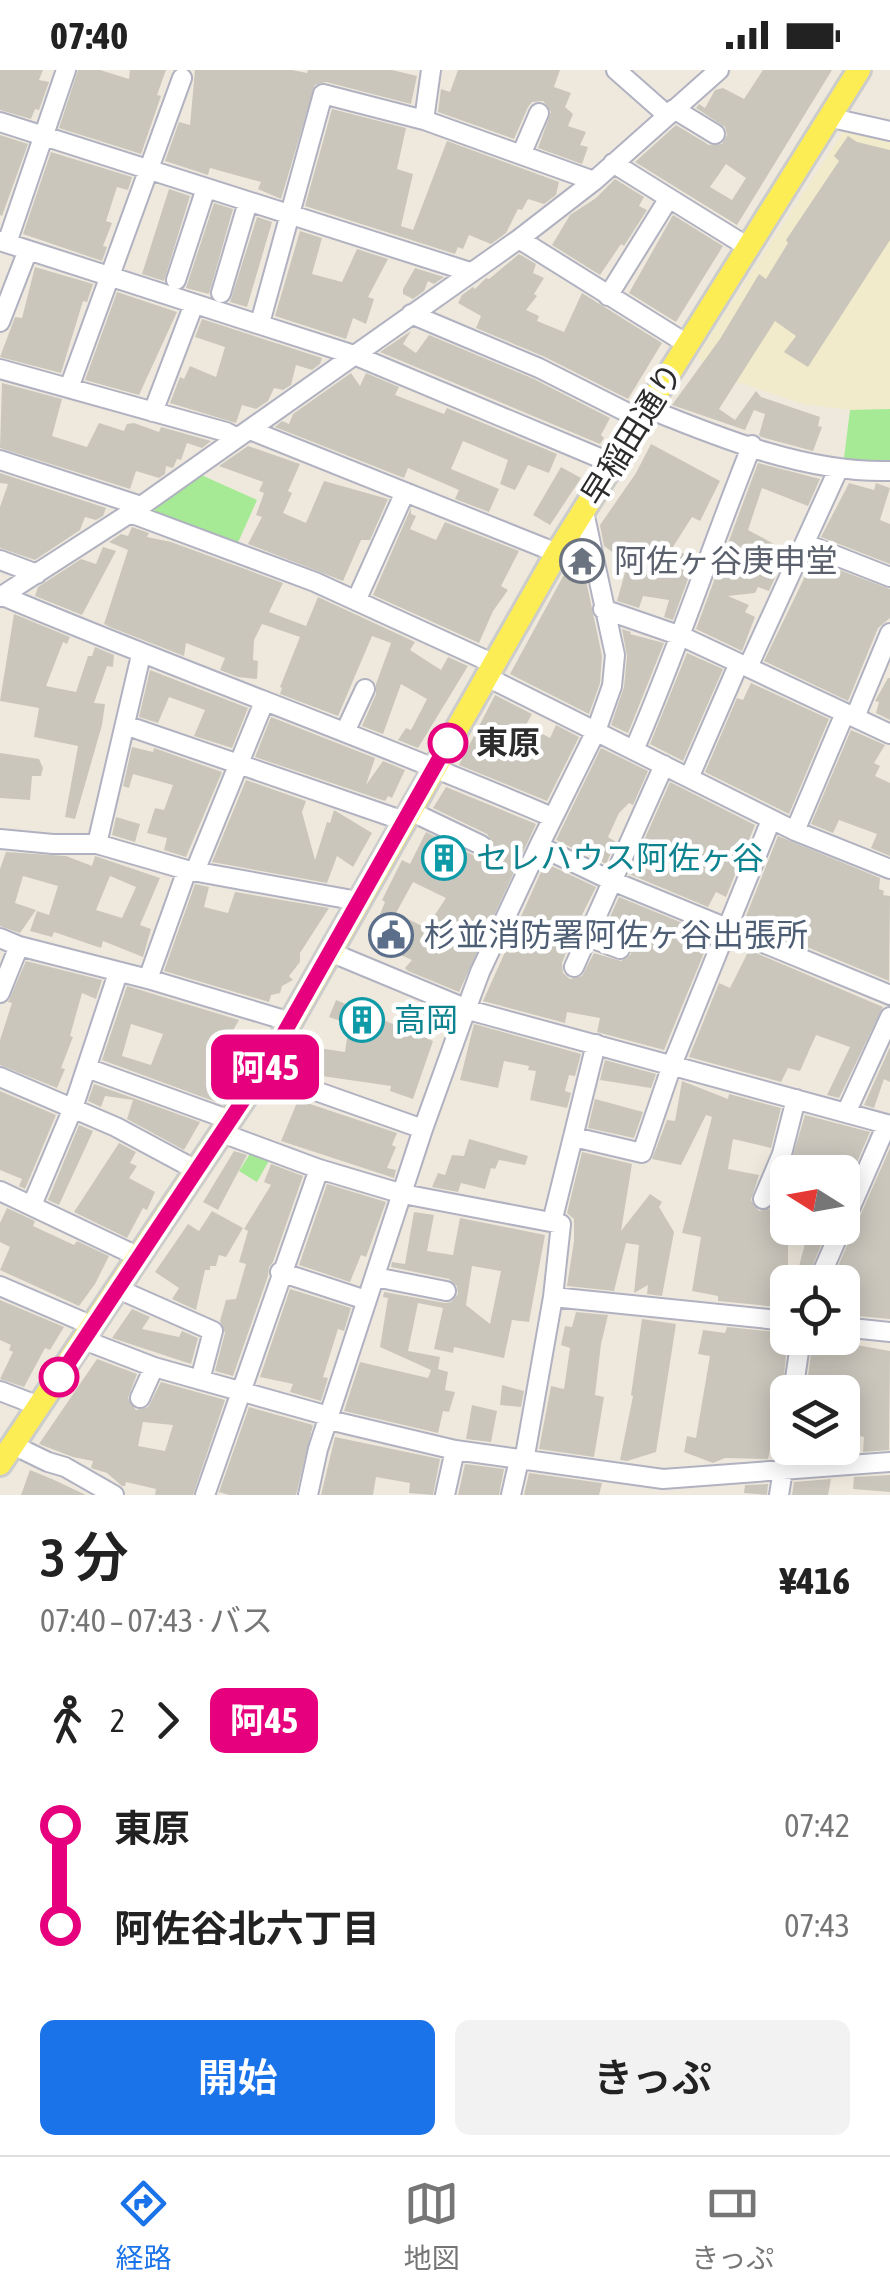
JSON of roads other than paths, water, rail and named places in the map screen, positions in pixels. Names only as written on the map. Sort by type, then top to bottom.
[{"type":"main road","name":"早稲田通り","points":[[6,1454],[262,1072],[488,669],[860,70]]},
{"type":"street","points":[[66,70],[3,242],[354,355],[614,464]]},
{"type":"street","points":[[424,120],[431,70]]},
{"type":"street","points":[[616,70],[670,112],[715,134]]},
{"type":"street","points":[[1,597],[136,510],[519,240],[594,181],[719,70]]},
{"type":"street","points":[[69,388],[182,78]]},
{"type":"street","points":[[260,324],[323,94],[424,120],[594,181]]},
{"type":"street","points":[[521,155],[539,113]]},
{"type":"street","points":[[832,118],[890,131]]},
{"type":"street","points":[[0,122],[470,272]]},
{"type":"street","points":[[613,162],[748,247]]},
{"type":"street","points":[[176,280],[206,188]]},
{"type":"street","points":[[608,296],[668,198]]},
{"type":"street","points":[[222,293],[248,202]]},
{"type":"street","points":[[519,240],[687,344]]},
{"type":"street","points":[[0,322],[28,250]]},
{"type":"street","points":[[153,412],[194,304]]},
{"type":"street","points":[[411,314],[646,414],[838,470],[890,471]]},
{"type":"street","points":[[0,370],[243,434],[406,492],[558,553]]},
{"type":"street","points":[[634,750],[682,636],[712,542],[752,445]]},
{"type":"street","points":[[0,460],[315,582],[771,820],[890,868]]},
{"type":"street","points":[[688,778],[806,544],[838,470]]},
{"type":"street","points":[[356,601],[406,492]]},
{"type":"street","points":[[308,1495],[318,1449],[366,1300],[466,1007],[486,957],[596,731],[612,686],[614,655],[584,512]]},
{"type":"street","points":[[806,544],[890,578]]},
{"type":"street","points":[[0,560],[37,574]]},
{"type":"street","points":[[1,597],[435,767],[552,818]]},
{"type":"street","points":[[603,609],[682,636],[890,734]]},
{"type":"street","points":[[795,831],[890,633]]},
{"type":"street","points":[[98,844],[141,655]]},
{"type":"street","points":[[345,732],[365,689]]},
{"type":"street","points":[[148,979],[264,702]]},
{"type":"street","points":[[125,725],[407,816],[480,845]]},
{"type":"street","points":[[574,966],[664,766]]},
{"type":"street","points":[[574,1137],[642,1152],[672,1065],[771,820]]},
{"type":"street","points":[[0,839],[98,844],[191,870],[358,901]]},
{"type":"street","points":[[539,846],[610,880],[890,995]]},
{"type":"street","points":[[585,936],[620,949]]},
{"type":"street","points":[[0,938],[291,1022]]},
{"type":"street","points":[[0,993],[19,946]]},
{"type":"street","points":[[330,952],[466,1007],[888,1124],[826,1265]]},
{"type":"street","points":[[32,1204],[73,1108],[118,973]]},
{"type":"street","points":[[846,1114],[890,1018]]},
{"type":"street","points":[[552,1222],[596,1044]]},
{"type":"street","points":[[87,1068],[319,1169],[404,1194],[561,1224],[553,1297],[512,1495]]},
{"type":"street","points":[[262,1072],[423,1129]]},
{"type":"street","points":[[0,1077],[73,1108],[196,1170]]},
{"type":"street","points":[[763,1199],[782,1154],[796,1099]]},
{"type":"street","points":[[205,1495],[319,1169]]},
{"type":"street","points":[[0,1191],[139,1257]]},
{"type":"street","points":[[280,1272],[366,1300]]},
{"type":"street","points":[[375,1276],[446,1292]]},
{"type":"street","points":[[0,1286],[154,1367],[324,1415],[329,1420],[455,1450],[672,1487],[784,1470],[890,1462]]},
{"type":"street","points":[[118,1289],[213,1331],[200,1380]]},
{"type":"street","points":[[553,1297],[770,1319]]},
{"type":"street","points":[[860,1329],[890,1332]]},
{"type":"street","points":[[140,1398],[154,1367]]},
{"type":"street","points":[[0,1391],[39,1406]]},
{"type":"street","points":[[445,1495],[455,1450]]},
{"type":"street","points":[[6,1454],[65,1467],[114,1495]]},
{"type":"street","points":[[779,1495],[785,1465]]},
{"type":"place","name":"阿佐ヶ谷庚申堂","points":[[582,561]]},
{"type":"place","name":"東原","points":[[448,743]]},
{"type":"place","name":"セレハウス阿佐ヶ谷","points":[[444,858]]},
{"type":"place","name":"杉並消防署阿佐ヶ谷出張所","points":[[391,935]]},
{"type":"place","name":"高岡","points":[[362,1020]]}]
